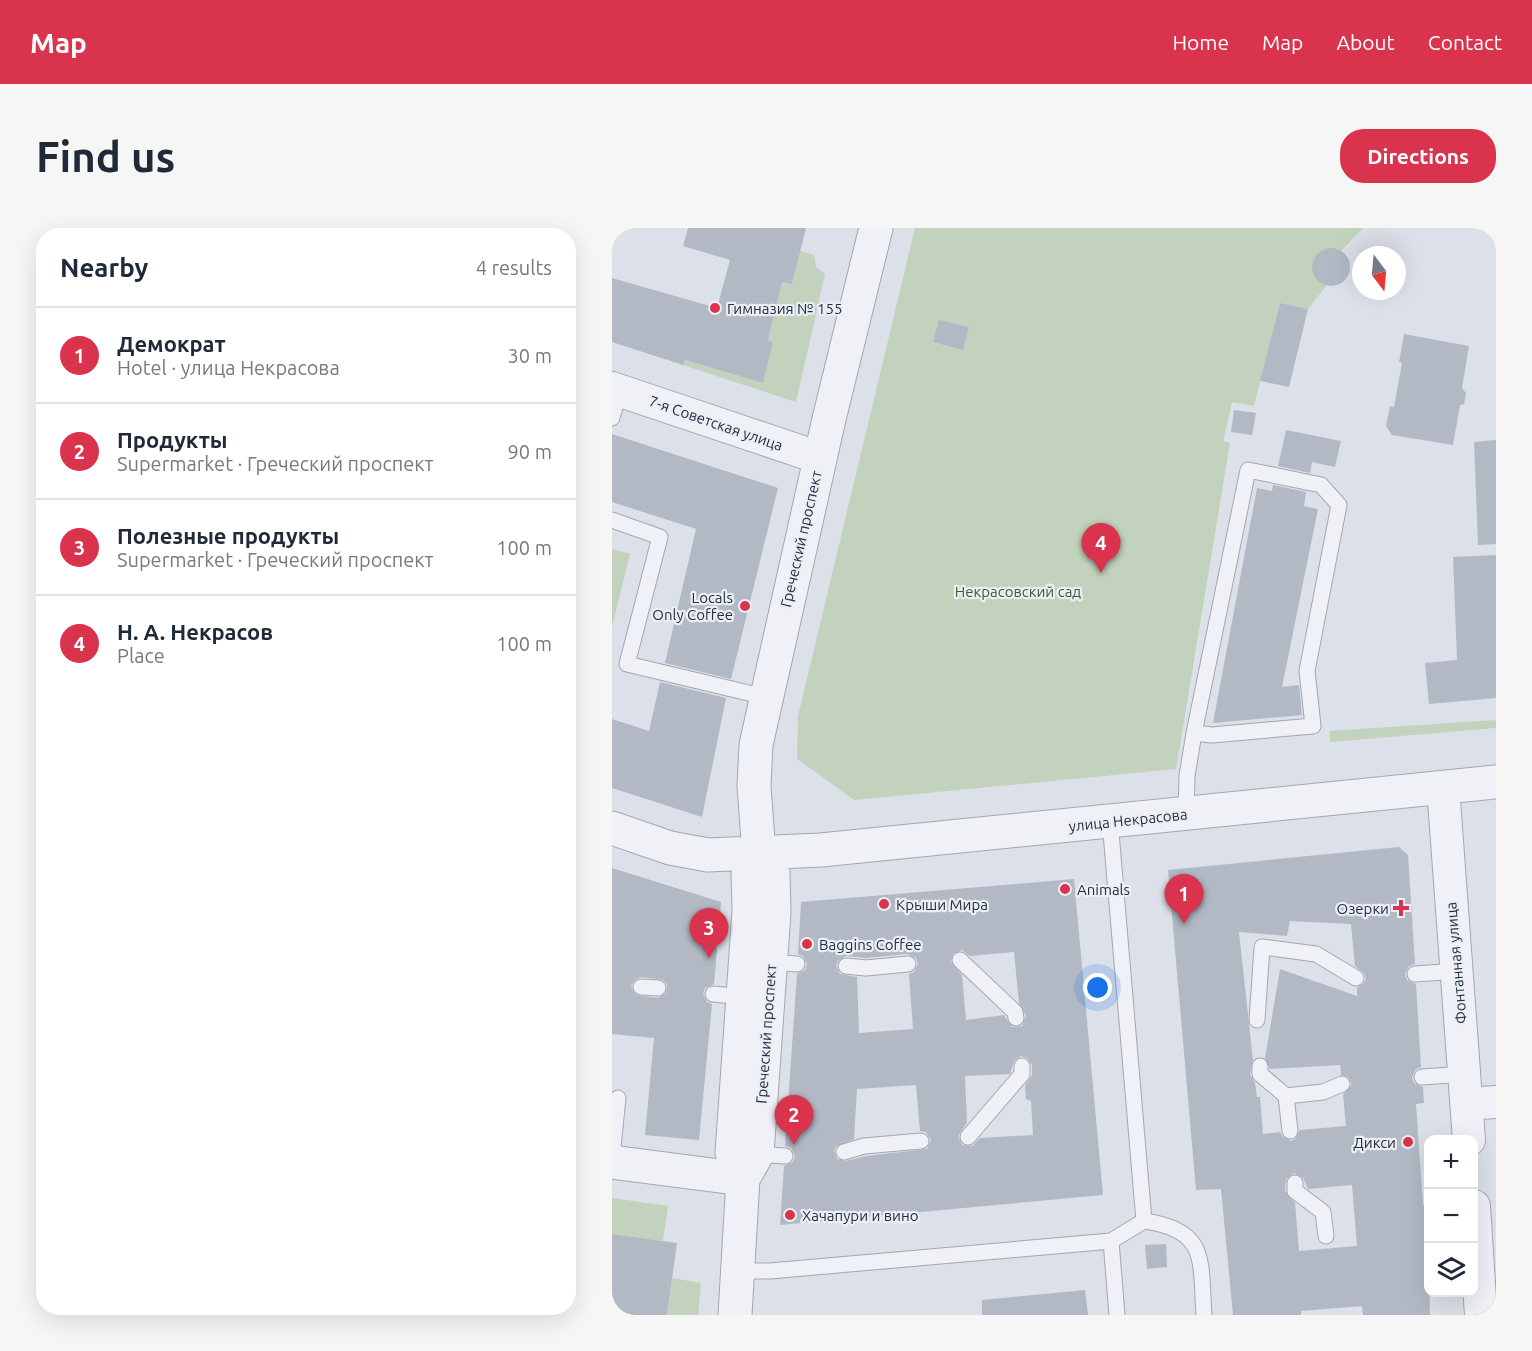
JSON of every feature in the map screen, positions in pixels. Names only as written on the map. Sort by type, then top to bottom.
[{"type":"street","name":"Греческий проспект","points":[[735,1315],[738,1271],[762,1163],[784,963],[760,866],[753,768],[765,697],[876,228]]},
{"type":"street","name":"7-я Советская улица","points":[[615,398],[820,458]]},
{"type":"street","name":"улица Некрасова","points":[[760,866],[822,850],[1111,832],[1443,798],[1496,782]]},
{"type":"street","name":"улица Некрасова","points":[[1111,832],[1186,814],[1443,798],[1496,804]]},
{"type":"street","name":"Фонтанная улица","points":[[1443,798],[1465,1074],[1481,1103],[1471,1135]]},
{"type":"street","points":[[612,828],[670,848],[760,866]]},
{"type":"street","points":[[612,847],[668,867],[760,866]]},
{"type":"street","name":"Греческий проспект","points":[[760,866],[728,995],[732,1153],[762,1163]]},
{"type":"street","points":[[612,1162],[762,1163]]},
{"type":"street","points":[[1478,1243],[1485,1304]]},
{"type":"lane","points":[[1186,814],[1187,776],[1194,733],[1248,470],[1321,485],[1339,505],[1307,671],[1313,726],[1212,735],[1194,733]]},
{"type":"lane","points":[[612,520],[660,537],[627,664],[765,697]]},
{"type":"lane","points":[[1111,832],[1144,1221]]},
{"type":"lane","points":[[1257,1020],[1262,946],[1316,954],[1356,978]]},
{"type":"lane","points":[[960,960],[1015,1012],[1016,1018]]},
{"type":"lane","points":[[846,966],[866,968],[908,964]]},
{"type":"lane","points":[[1415,974],[1456,971]]},
{"type":"lane","points":[[641,987],[658,988]]},
{"type":"lane","points":[[968,1137],[1022,1074],[1022,1066]]},
{"type":"lane","points":[[1260,1066],[1260,1074],[1286,1096],[1290,1131]]},
{"type":"lane","points":[[1422,1077],[1465,1074]]},
{"type":"lane","points":[[1286,1096],[1323,1092],[1342,1084]]},
{"type":"lane","points":[[612,1157],[618,1098]]},
{"type":"lane","points":[[844,1152],[864,1146],[921,1141]]},
{"type":"lane","points":[[1295,1184],[1295,1191],[1323,1212],[1326,1236]]},
{"type":"lane","points":[[738,1271],[770,1271],[1111,1241],[1144,1221],[1166,1224],[1187,1234],[1200,1254],[1204,1315]]},
{"type":"lane","points":[[1111,1241],[1118,1315]]},
{"type":"green space","name":"Некрасовский сад","points":[[915,228],[1363,228],[1341,251],[1329,248],[1314,257],[1313,274],[1326,286],[1308,309],[1280,303],[1254,406],[1232,402],[1223,441],[1230,443],[1176,769],[854,800],[797,759],[798,716]]},
{"type":"green space","points":[[800,251],[814,255],[816,267],[825,274],[796,402],[683,365],[685,360],[763,383],[773,342],[768,340],[782,282],[792,284]]},
{"type":"green space","points":[[612,549],[630,554],[612,627]]},
{"type":"green space","points":[[1496,720],[1496,728],[1330,742],[1330,731]]},
{"type":"green space","points":[[612,1198],[668,1206],[663,1241],[612,1234]]},
{"type":"green space","points":[[672,1278],[701,1283],[698,1315],[667,1315]]},
{"type":"building","points":[[688,228],[806,228],[792,284],[782,282],[768,340],[773,342],[763,383],[685,360],[683,365],[612,342],[612,278],[717,308],[730,260],[683,246]]},
{"type":"building","points":[[1331,248],[1345,253],[1350,267],[1345,281],[1331,286],[1317,281],[1312,267],[1317,253]]},
{"type":"building","points":[[1280,303],[1308,309],[1289,387],[1260,381]]},
{"type":"building","points":[[939,320],[969,327],[963,350],[933,342]]},
{"type":"building","points":[[1404,334],[1469,346],[1462,388],[1466,393],[1464,404],[1460,405],[1453,445],[1392,435],[1386,426],[1390,406],[1394,407],[1402,363],[1399,362]]},
{"type":"building","points":[[1234,410],[1256,413],[1252,435],[1231,432]]},
{"type":"building","points":[[1286,430],[1341,441],[1335,467],[1312,462],[1310,473],[1278,466]]},
{"type":"building","points":[[612,434],[778,488],[731,679],[665,663],[696,529],[612,502]]},
{"type":"building","points":[[1496,440],[1496,544],[1478,545],[1474,442]]},
{"type":"building","points":[[1273,485],[1306,492],[1304,506],[1318,509],[1282,687],[1299,685],[1302,715],[1213,723],[1257,488],[1272,491]]},
{"type":"building","points":[[1496,555],[1496,698],[1429,704],[1425,663],[1457,660],[1453,557]]},
{"type":"building","points":[[660,682],[726,698],[702,817],[612,788],[612,719],[649,731]]},
{"type":"building","points":[[1399,847],[1408,855],[1415,964],[1409,966],[1405,974],[1407,980],[1416,984],[1421,1067],[1416,1069],[1412,1077],[1414,1083],[1423,1087],[1424,1103],[1416,1104],[1424,1205],[1424,1297],[1430,1297],[1430,1315],[1363,1315],[1362,1306],[1301,1311],[1301,1315],[1233,1315],[1221,1189],[1196,1190],[1168,870]],"holes":[[[1290,921],[1351,924],[1355,966],[1364,973],[1366,978],[1364,983],[1357,988],[1357,996],[1280,969],[1265,1058],[1270,1069],[1340,1065],[1341,1075],[1348,1077],[1352,1085],[1343,1094],[1346,1126],[1300,1130],[1296,1138],[1291,1141],[1283,1137],[1280,1132],[1263,1134],[1260,1097],[1257,1097],[1255,1083],[1250,1074],[1253,1060],[1239,932],[1287,936]],[[1294,1173],[1303,1178],[1308,1189],[1352,1185],[1357,1246],[1299,1251],[1295,1203],[1285,1191],[1286,1179]]]},
{"type":"building","points":[[612,868],[721,902],[714,984],[705,988],[703,994],[707,1002],[712,1004],[699,1140],[645,1135],[654,1038],[612,1034]],"holes":[[[642,977],[663,980],[667,984],[666,993],[658,998],[636,995],[631,986],[636,979]]]},
{"type":"building","points":[[1074,879],[1103,1195],[780,1225],[784,1166],[793,1162],[795,1156],[791,1148],[785,1146],[797,974],[805,970],[807,964],[803,956],[798,954],[801,902]],"holes":[[[962,950],[970,956],[1014,952],[1019,1003],[1026,1016],[1022,1026],[1012,1027],[1004,1015],[966,1020],[962,975],[951,962],[953,954]],[[907,954],[916,958],[918,964],[914,972],[909,974],[913,1029],[859,1033],[857,977],[840,974],[836,966],[838,961],[846,956],[866,958]],[[1021,1056],[1027,1058],[1032,1065],[1032,1075],[1025,1085],[1026,1099],[1031,1101],[1033,1135],[980,1138],[972,1146],[962,1145],[958,1136],[967,1123],[965,1076],[1010,1074],[1014,1061]],[[916,1085],[920,1131],[926,1132],[931,1140],[927,1149],[866,1156],[846,1161],[837,1159],[834,1150],[837,1146],[854,1139],[857,1089]]]},
{"type":"building","points":[[612,1234],[677,1243],[667,1315],[612,1315]]},
{"type":"building","points":[[1166,1244],[1167,1267],[1147,1269],[1145,1245]]},
{"type":"building","points":[[1085,1290],[1088,1315],[982,1315],[982,1300]]},
{"type":"place","name":"Гимназия № 155","points":[[715,308]]},
{"type":"place","name":"Н. А. Некрасов","points":[[1101,573]]},
{"type":"place","name":"Locals Only Coffee","points":[[745,606]]},
{"type":"place","name":"Animals","points":[[1065,889]]},
{"type":"place","name":"Крыши Мира","points":[[884,904]]},
{"type":"place","name":"Озерки","points":[[1401,908]]},
{"type":"place","name":"Демократ","points":[[1184,924]]},
{"type":"place","name":"Baggins Coffee","points":[[807,944]]},
{"type":"place","name":"Полезные продукты","points":[[709,958]]},
{"type":"place","name":"Дикси","points":[[1408,1142]]},
{"type":"place","name":"Продукты","points":[[794,1145]]},
{"type":"place","name":"Хачапури и вино","points":[[790,1215]]}]
